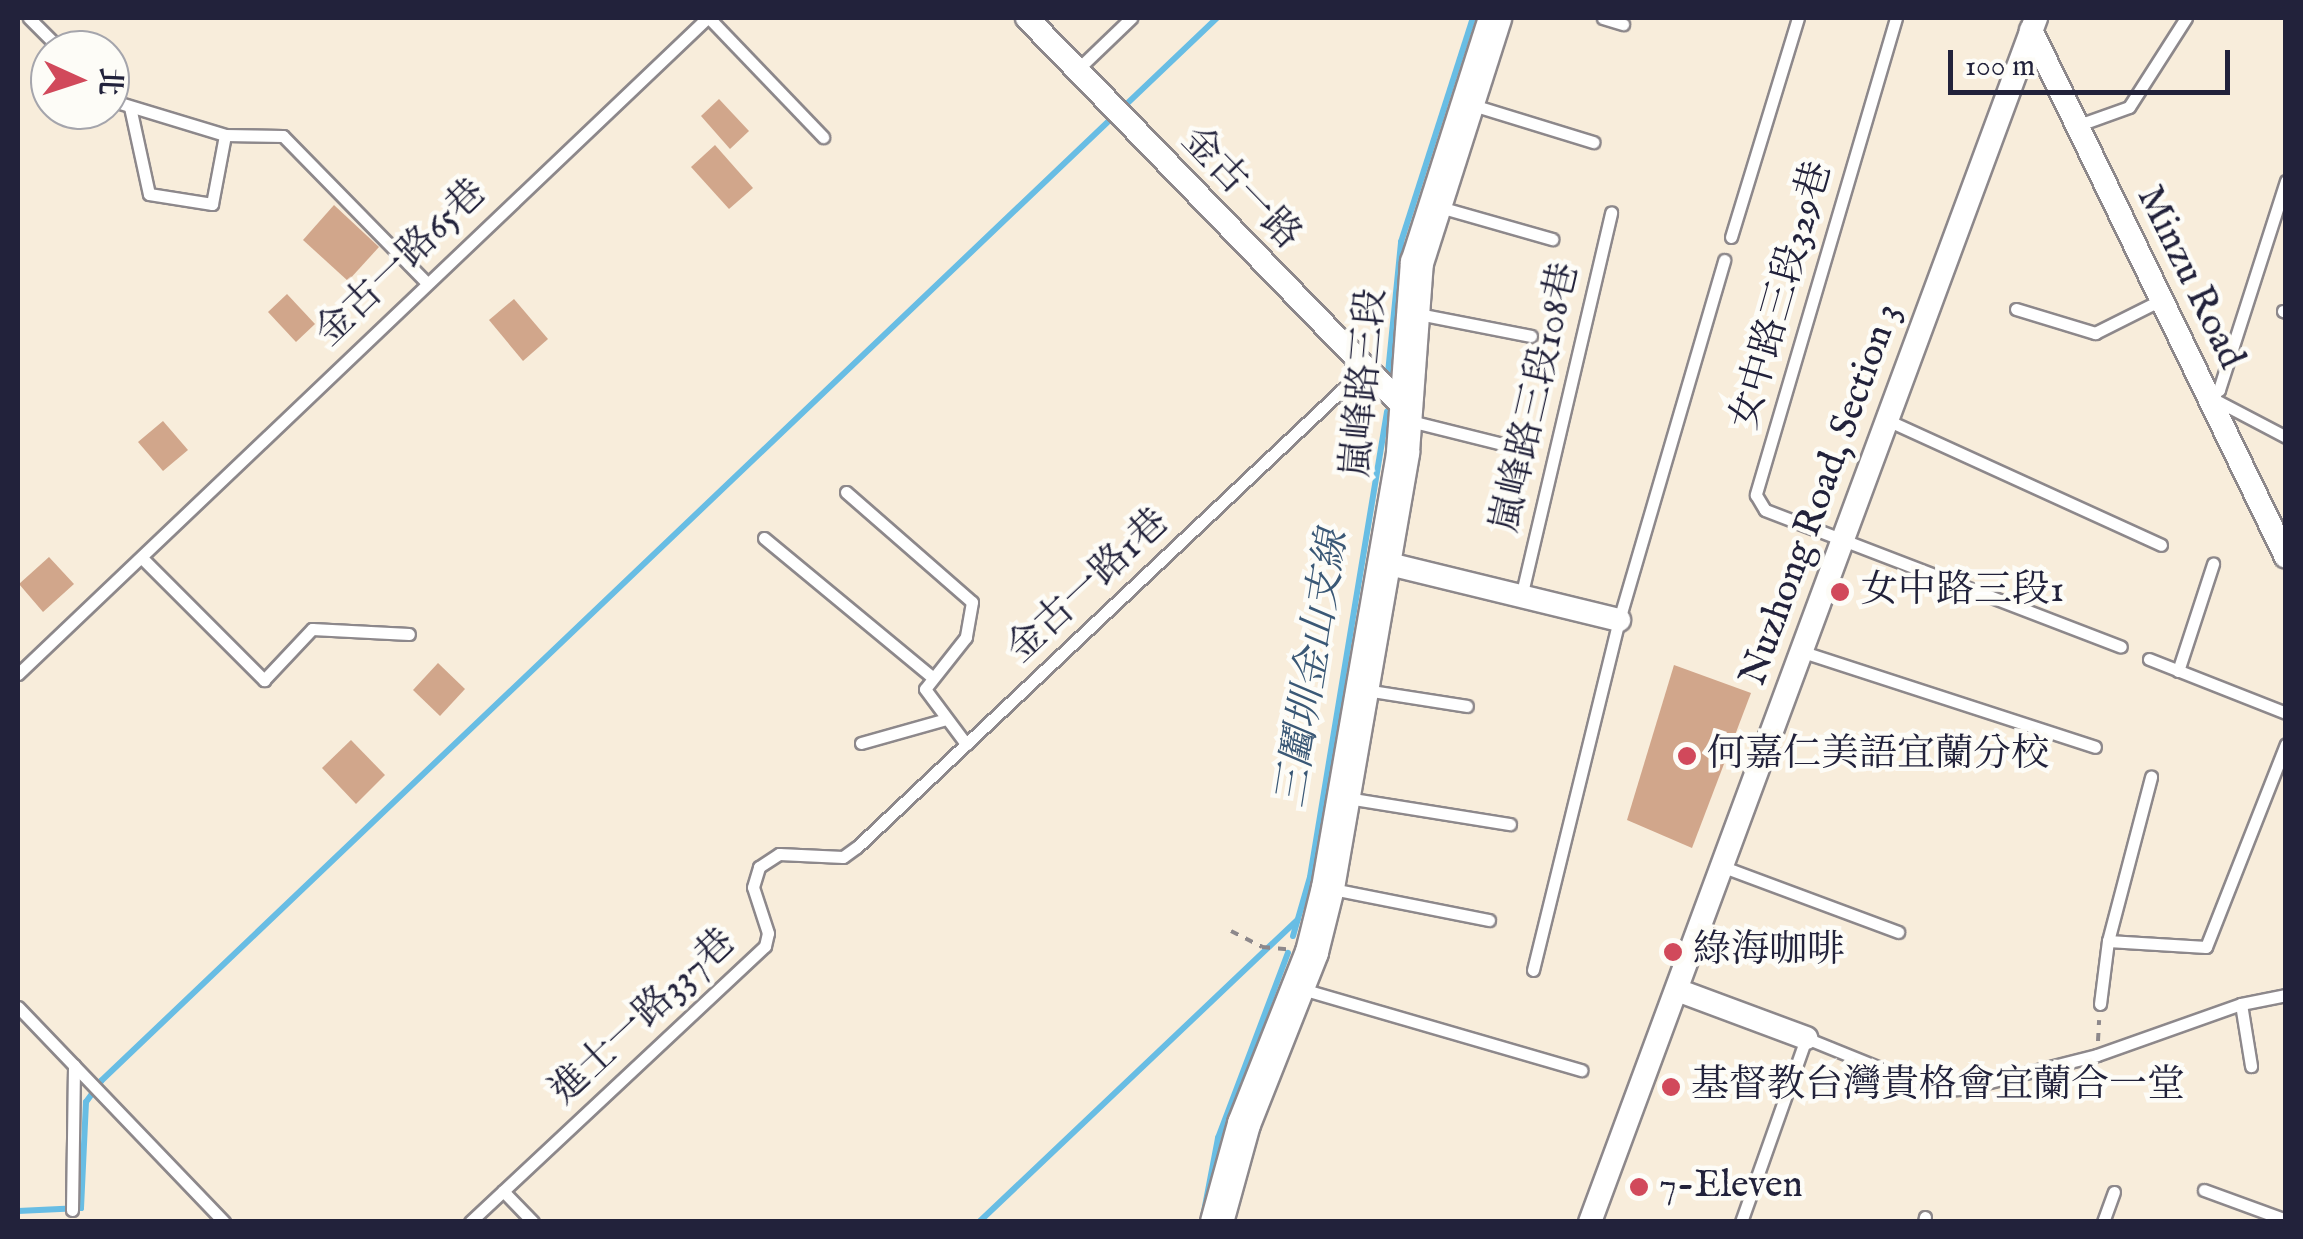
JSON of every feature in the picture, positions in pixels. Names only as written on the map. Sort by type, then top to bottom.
[{"type":"street","name":"金古一路","points":[[1026,18],[1404,413]]},
{"type":"street","name":"嵐峰路三段","points":[[1218,1222],[1244,1124],[1312,952],[1328,888],[1385,563],[1404,413],[1411,313],[1434,206],[1495,18]]},
{"type":"street","name":"Nuzhong Road, Section 3","points":[[1590,1222],[2034,24]]},
{"type":"street","name":"Minzu Road","points":[[2034,24],[2076,126],[2208,396],[2280,529],[2286,557]]},
{"type":"street","points":[[1385,563],[1618,620]]},
{"type":"street","points":[[1677,990],[1806,1038]]},
{"type":"lane","points":[[708,18],[823,138]]},
{"type":"lane","name":"金古一路65巷","points":[[18,674],[708,18]]},
{"type":"lane","points":[[1076,70],[1131,18]]},
{"type":"lane","points":[[1603,18],[1623,24]]},
{"type":"lane","points":[[1731,237],[1798,18]]},
{"type":"lane","name":"女中路三段329巷","points":[[1896,18],[1756,495],[1765,510],[2120,647]]},
{"type":"lane","points":[[2076,126],[2130,107],[2186,18]]},
{"type":"lane","points":[[1467,103],[1593,142]]},
{"type":"lane","points":[[225,135],[212,204],[149,194],[130,106],[225,135],[283,136],[426,282]]},
{"type":"lane","points":[[2208,396],[2220,390],[2286,181]]},
{"type":"lane","points":[[1434,206],[1552,239]]},
{"type":"lane","name":"嵐峰路三段108巷","points":[[1521,596],[1611,212]]},
{"type":"lane","points":[[1533,970],[1618,620],[1724,260]]},
{"type":"lane","points":[[2016,309],[2095,333],[2161,300]]},
{"type":"lane","points":[[1411,313],[1532,336]]},
{"type":"lane","name":"金古一路1巷","points":[[857,847],[1363,370]]},
{"type":"lane","points":[[2208,396],[2286,437]]},
{"type":"lane","points":[[1404,413],[1514,447]]},
{"type":"lane","points":[[1887,420],[2161,546]]},
{"type":"lane","points":[[846,492],[972,602],[966,637],[925,689],[942,720],[966,744]]},
{"type":"lane","points":[[764,538],[932,676]]},
{"type":"lane","points":[[142,558],[264,680],[312,630],[409,634]]},
{"type":"lane","points":[[2178,671],[2212,564]]},
{"type":"lane","points":[[1800,650],[2095,747]]},
{"type":"lane","points":[[2149,659],[2286,713]]},
{"type":"lane","points":[[1365,690],[1467,706]]},
{"type":"lane","points":[[861,743],[942,720]]},
{"type":"lane","points":[[2108,941],[2206,948],[2286,744]]},
{"type":"lane","points":[[2100,1004],[2108,941],[2151,777]]},
{"type":"lane","points":[[1346,798],[1510,824]]},
{"type":"lane","name":"進士一路337巷","points":[[470,1222],[764,946],[768,933],[752,887],[759,867],[779,854],[843,857],[857,847]]},
{"type":"lane","points":[[1721,866],[1898,932]]},
{"type":"lane","points":[[1328,888],[1489,920]]},
{"type":"lane","points":[[1296,987],[1581,1070]]},
{"type":"lane","points":[[1741,1222],[1806,1038],[1934,1090],[2097,1056],[2240,1004],[2286,995]]},
{"type":"lane","points":[[2240,1004],[2251,1066]]},
{"type":"lane","points":[[18,1007],[224,1222]]},
{"type":"lane","points":[[72,1210],[74,1066]]},
{"type":"lane","points":[[2204,1190],[2286,1220]]},
{"type":"lane","points":[[503,1191],[533,1222]]},
{"type":"lane","points":[[2102,1222],[2114,1192]]},
{"type":"path","points":[[1231,931],[1262,947],[1312,952]]},
{"type":"path","points":[[2097,1056],[2100,1004]]},
{"type":"building","points":[[719,99],[749,131],[730,149],[701,116]]},
{"type":"building","points":[[715,145],[753,188],[729,209],[691,167]]},
{"type":"building","points":[[334,205],[379,247],[348,281],[303,240]]},
{"type":"building","points":[[287,294],[315,324],[296,342],[268,312]]},
{"type":"building","points":[[514,299],[548,339],[523,361],[489,320]]},
{"type":"building","points":[[163,421],[188,450],[163,471],[138,442]]},
{"type":"building","points":[[49,557],[74,584],[43,612],[19,584]]},
{"type":"building","points":[[438,663],[465,689],[440,716],[413,690]]},
{"type":"building","name":"何嘉仁美語宜蘭分校","points":[[1674,665],[1751,693],[1692,848],[1627,820]]},
{"type":"building","points":[[351,740],[385,775],[356,804],[322,768]]},
{"type":"waterway","points":[[18,1211],[81,1208],[86,1102],[101,1081],[1217,18]]},
{"type":"waterway","name":"三鬮圳金山支線","points":[[1388,373],[1401,242],[1473,18]]},
{"type":"waterway","name":"三鬮圳金山支線","points":[[1293,936],[1310,877],[1387,411]]},
{"type":"waterway","points":[[979,1222],[1297,920]]},
{"type":"waterway","name":"三鬮圳金山支線","points":[[1202,1222],[1218,1138],[1288,953]]},
{"type":"place","name":"女中路三段1","points":[[1840,592]]},
{"type":"place","name":"何嘉仁美語宜蘭分校","points":[[1687,756]]},
{"type":"place","name":"綠海咖啡","points":[[1673,952]]},
{"type":"place","name":"基督教台灣貴格會宜蘭合一堂","points":[[1671,1087]]},
{"type":"place","name":"7-Eleven","points":[[1639,1187]]}]
